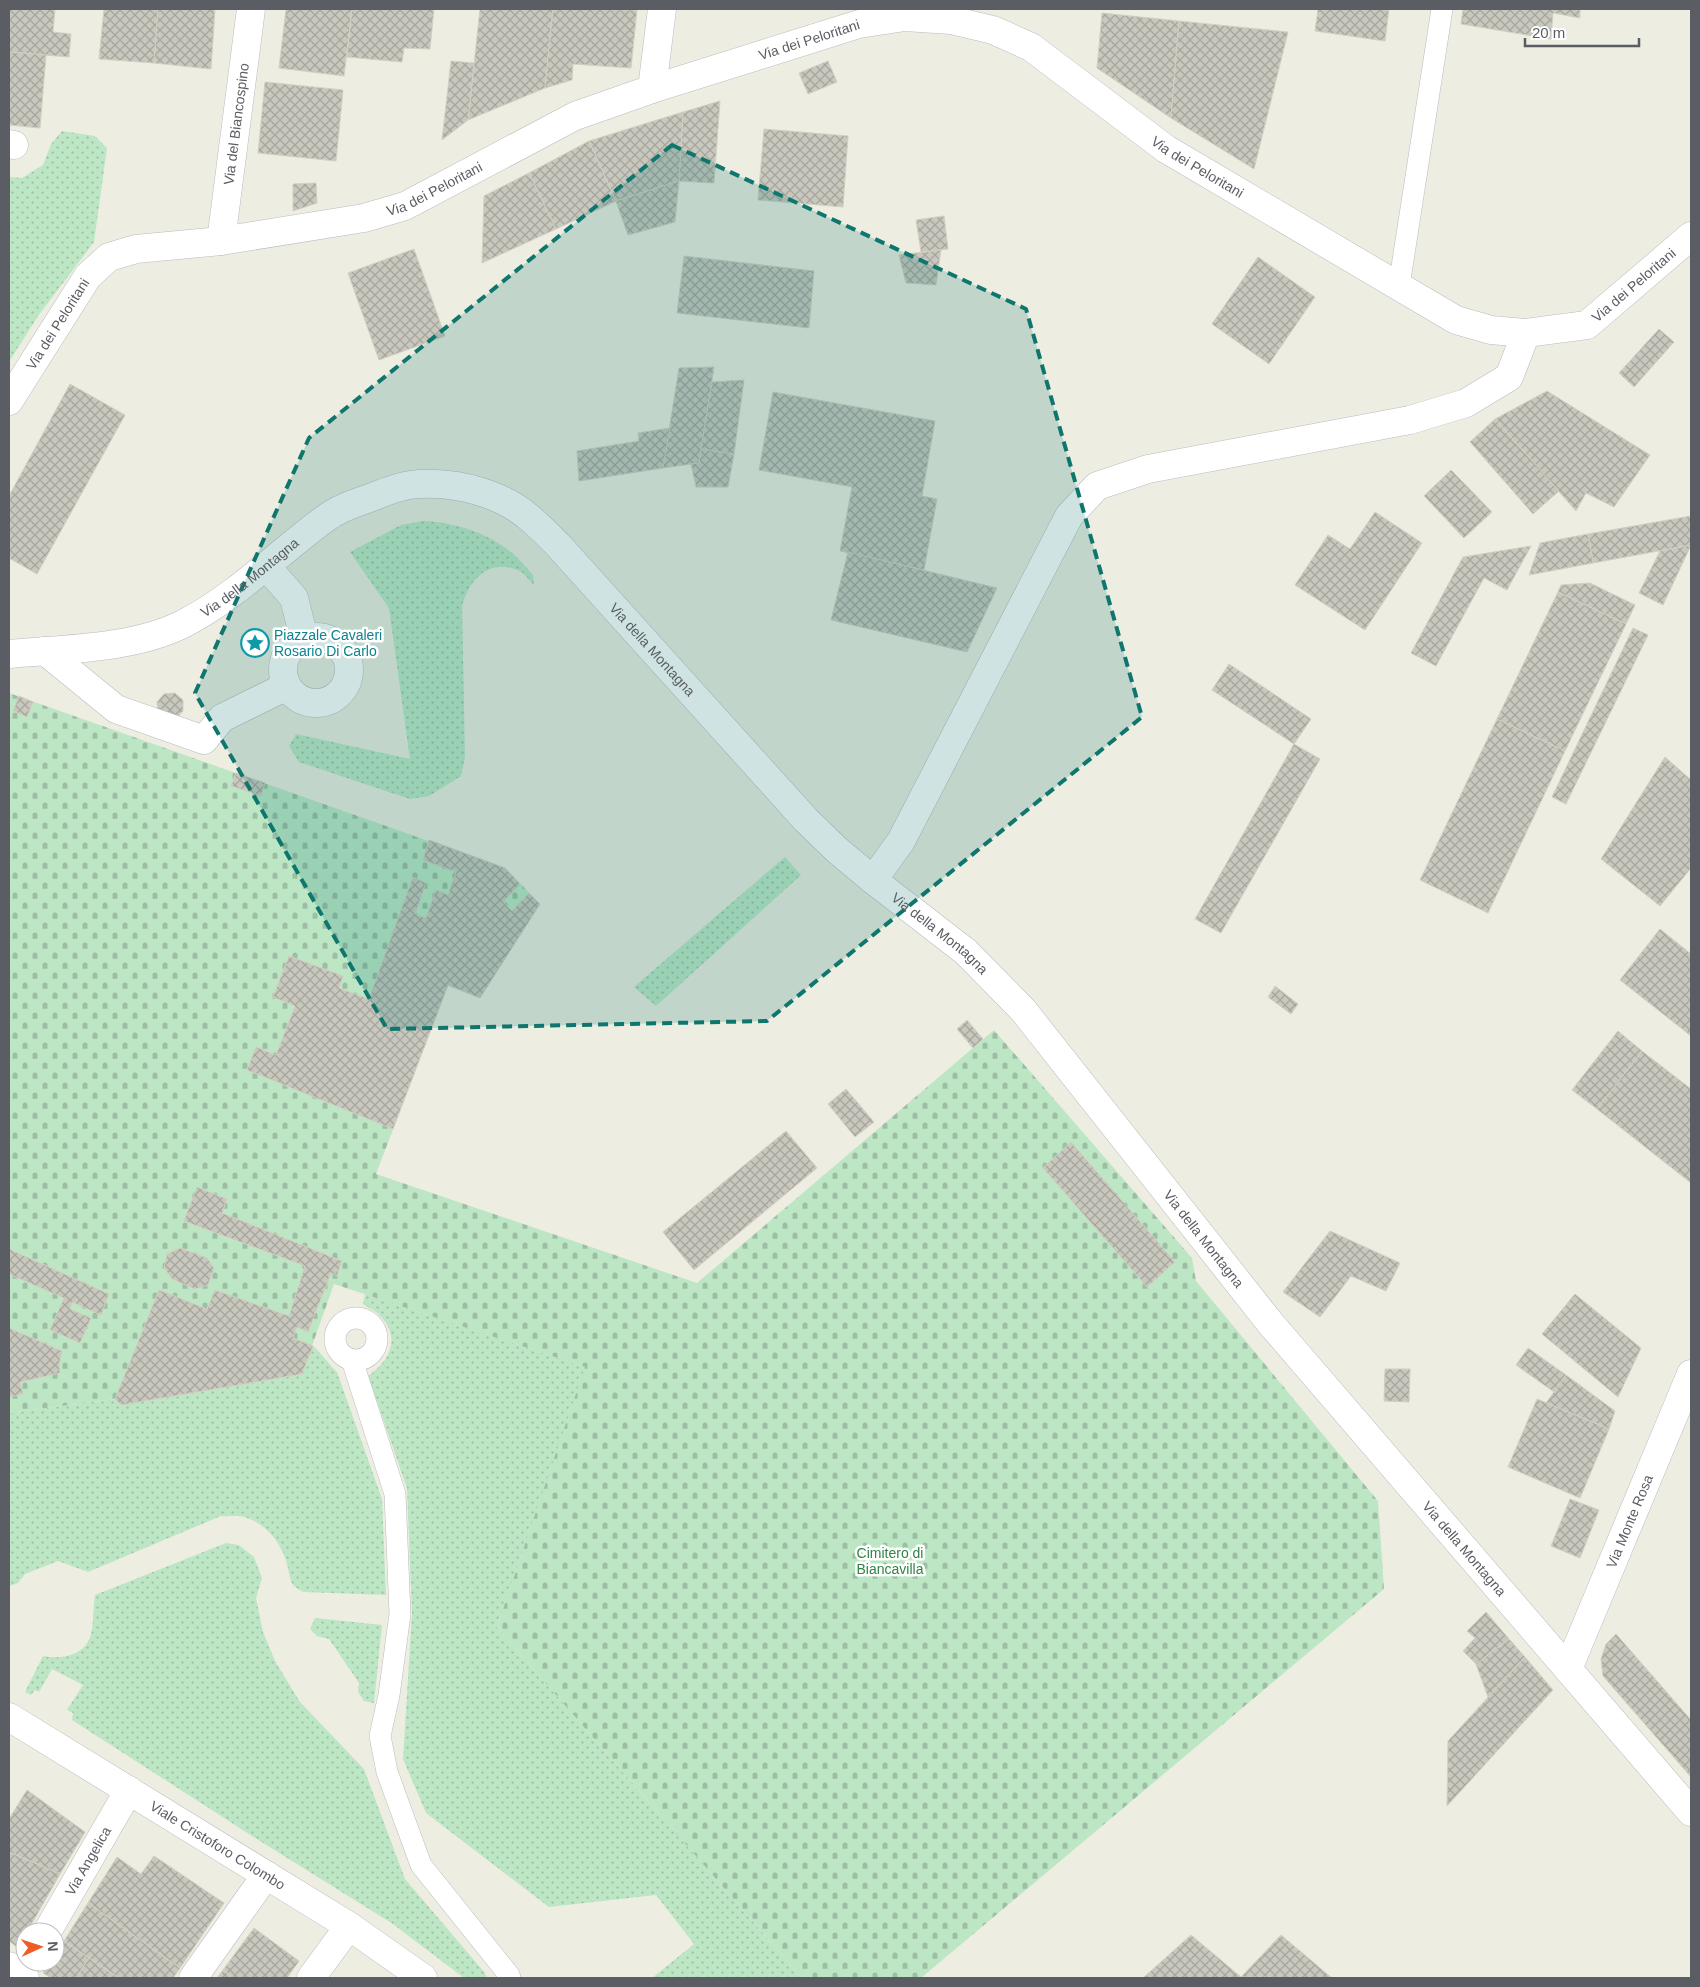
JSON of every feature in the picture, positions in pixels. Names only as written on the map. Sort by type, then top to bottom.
[{"type":"street","name":"Via del Biancospino","points":[[221,240],[251,9]]},
{"type":"street","points":[[652,89],[662,9]]},
{"type":"street","name":"Via dei Peloritani","points":[[9,401],[88,276],[109,257],[136,249],[221,240],[364,218],[405,206],[575,116],[652,89],[859,24],[905,17],[951,20],[993,30],[1031,47],[1166,149],[1456,320],[1491,330],[1526,333],[1588,325],[1691,236]]},
{"type":"street","points":[[873,880],[901,841],[1069,516],[1097,486],[1148,469],[1410,420],[1466,403],[1510,377],[1526,333]]},
{"type":"street","name":"Via della Montagna","points":[[9,654],[96,646],[136,640],[181,625],[208,610],[327,517],[344,507],[409,485],[441,484],[473,489],[503,500],[530,517],[558,545],[806,820],[837,850],[873,880],[966,952],[1023,1010],[1271,1324],[1691,1812]]},
{"type":"street","points":[[266,566],[294,598],[304,638]]},
{"type":"street","points":[[323,637],[340,646],[349,663],[348,682],[336,697],[319,703],[300,699],[287,686],[283,668],[289,650],[304,638],[323,637]]},
{"type":"street","points":[[45,651],[116,709],[204,740],[222,718],[287,686]]},
{"type":"street","name":"Via Monte Rosa","points":[[1568,1669],[1691,1374]]},
{"type":"street","name":"Viale Cristoforo Colombo","points":[[9,1717],[349,1926],[423,1978]]},
{"type":"street","name":"Via Angelica","points":[[53,1922],[129,1790]]},
{"type":"street","points":[[193,1978],[266,1875]]},
{"type":"street","points":[[311,1978],[349,1926]]},
{"type":"lane","points":[[1399,286],[1442,9]]},
{"type":"lane","points":[[352,1360],[395,1494],[400,1614],[389,1695],[380,1736],[387,1772],[421,1865],[510,1975],[510,1978]]},
{"type":"highlighted area","points":[[672,145],[1026,309],[1142,717],[767,1021],[387,1029],[195,693],[309,438]]},
{"type":"green space","points":[[62,131],[95,136],[107,148],[94,242],[38,316],[9,362],[9,177],[22,178],[43,165],[51,144]]},
{"type":"green space","points":[[424,521],[459,526],[491,539],[511,552],[522,563],[533,575],[534,585],[520,571],[509,567],[499,567],[482,573],[470,587],[462,606],[465,757],[461,776],[429,796],[410,799],[299,762],[289,746],[296,734],[410,759],[389,608],[350,552],[401,525]]},
{"type":"green space","name":"Cimitero di Biancavilla","points":[[9,693],[505,868],[540,904],[480,998],[448,986],[376,1174],[697,1283],[994,1030],[1192,1258],[1196,1281],[1378,1501],[1384,1589],[921,1978],[802,1978],[497,1627],[585,1367],[334,1284],[302,1374],[121,1405],[115,1399],[9,1413]]},
{"type":"green space","points":[[785,857],[801,875],[656,1006],[634,987]]},
{"type":"green space","points":[[365,1294],[586,1367],[497,1627],[802,1978],[652,1978],[694,1944],[656,1895],[549,1907],[426,1813],[403,1759],[412,1613],[407,1488],[368,1376],[376,1370],[387,1356],[391,1340],[386,1323],[377,1313],[363,1304]]},
{"type":"green space","points":[[313,1346],[337,1372],[382,1499],[386,1595],[304,1592],[295,1587],[291,1581],[285,1556],[272,1535],[252,1520],[235,1516],[221,1516],[88,1572],[58,1561],[25,1574],[18,1583],[9,1586],[9,1413],[115,1399]]},
{"type":"green space","points":[[226,1543],[239,1545],[254,1557],[262,1578],[256,1598],[263,1632],[275,1661],[300,1702],[364,1769],[405,1879],[485,1973],[487,1978],[464,1978],[393,1924],[72,1720],[73,1713],[67,1710],[83,1685],[52,1669],[39,1692],[35,1690],[31,1695],[25,1692],[43,1656],[65,1656],[84,1647],[91,1634],[95,1595]]},
{"type":"green space","points":[[315,1618],[382,1625],[374,1703],[364,1701],[358,1692],[359,1683],[329,1639],[317,1636],[310,1629]]},
{"type":"building","points":[[9,9],[55,9],[53,32],[71,34],[69,57],[9,52]]},
{"type":"building","points":[[104,9],[158,9],[154,63],[99,59]]},
{"type":"building","points":[[158,9],[215,9],[211,69],[154,63]]},
{"type":"building","points":[[286,9],[352,9],[344,76],[279,68]]},
{"type":"building","points":[[352,9],[434,9],[430,49],[404,48],[402,62],[347,57]]},
{"type":"building","points":[[480,9],[553,9],[545,88],[468,120]]},
{"type":"building","points":[[553,9],[637,10],[631,68],[573,64],[572,80],[545,88]]},
{"type":"building","points":[[1318,9],[1389,9],[1385,41],[1315,31]]},
{"type":"building","points":[[1463,9],[1580,9],[1580,18],[1553,13],[1551,39],[1461,24]]},
{"type":"building","points":[[1102,13],[1179,21],[1171,118],[1097,68]]},
{"type":"building","points":[[1179,21],[1288,32],[1254,169],[1171,118]]},
{"type":"building","points":[[9,52],[46,55],[40,128],[9,125]]},
{"type":"building","points":[[451,61],[474,63],[468,120],[442,140]]},
{"type":"building","points":[[828,61],[837,82],[808,94],[799,73]]},
{"type":"building","points":[[265,82],[343,90],[336,161],[258,153]]},
{"type":"building","points":[[720,101],[714,183],[679,181],[683,112]]},
{"type":"building","points":[[683,112],[679,181],[616,201],[589,141]]},
{"type":"building","points":[[764,129],[848,136],[843,207],[758,200]]},
{"type":"building","points":[[589,141],[616,201],[556,229],[529,173]]},
{"type":"building","points":[[529,173],[556,229],[482,263],[484,196]]},
{"type":"building","points":[[679,181],[675,222],[628,235],[616,201]]},
{"type":"building","points":[[316,183],[317,203],[293,211],[293,184]]},
{"type":"building","points":[[944,216],[948,249],[921,252],[916,220]]},
{"type":"building","points":[[414,249],[445,336],[379,360],[348,273]]},
{"type":"building","points":[[941,250],[936,285],[906,283],[899,255]]},
{"type":"building","points":[[684,256],[814,271],[809,328],[677,313]]},
{"type":"building","points":[[1258,257],[1315,297],[1269,364],[1212,324]]},
{"type":"building","points":[[1659,329],[1674,342],[1634,387],[1619,373]]},
{"type":"building","points":[[714,367],[699,463],[663,468],[679,368]]},
{"type":"building","points":[[744,380],[734,454],[701,449],[712,382]]},
{"type":"building","points":[[70,384],[125,415],[37,574],[9,558],[9,496]]},
{"type":"building","points":[[1547,391],[1650,455],[1614,507],[1586,493],[1576,511],[1495,419]]},
{"type":"building","points":[[773,392],[935,421],[922,496],[937,499],[924,570],[840,551],[852,487],[759,470]]},
{"type":"building","points":[[1495,419],[1559,491],[1533,514],[1470,442]]},
{"type":"building","points":[[670,428],[663,468],[579,481],[577,451],[639,441],[638,433]]},
{"type":"building","points":[[701,449],[734,454],[728,487],[696,487],[691,464],[699,463]]},
{"type":"building","points":[[1451,470],[1492,512],[1464,538],[1424,496]]},
{"type":"building","points":[[1375,512],[1422,543],[1365,630],[1295,585],[1328,535],[1350,549]]},
{"type":"building","points":[[1691,516],[1691,545],[1593,563],[1588,534]]},
{"type":"building","points":[[1588,534],[1593,563],[1529,575],[1540,543]]},
{"type":"building","points":[[1691,545],[1663,605],[1639,593],[1660,551]]},
{"type":"building","points":[[1531,546],[1507,590],[1484,578],[1436,666],[1411,653],[1463,557]]},
{"type":"building","points":[[848,552],[997,588],[967,652],[831,620]]},
{"type":"building","points":[[1590,583],[1635,605],[1626,624],[1558,592],[1561,585]]},
{"type":"building","points":[[1558,592],[1626,624],[1565,751],[1497,719]]},
{"type":"building","points":[[1633,628],[1648,635],[1566,804],[1552,797]]},
{"type":"building","points":[[1229,664],[1311,719],[1294,744],[1212,690]]},
{"type":"building","points":[[175,693],[183,700],[183,711],[176,719],[158,712],[157,702],[164,694]]},
{"type":"building","points":[[19,696],[33,702],[27,717],[13,711]]},
{"type":"building","points":[[1497,719],[1565,751],[1488,913],[1420,880]]},
{"type":"building","points":[[1294,744],[1320,759],[1221,933],[1195,919]]},
{"type":"building","points":[[1665,757],[1691,780],[1691,868],[1660,906],[1601,859]]},
{"type":"building","points":[[236,773],[265,783],[261,796],[231,786]]},
{"type":"building","points":[[429,840],[505,868],[520,884],[503,902],[512,911],[529,893],[540,904],[480,998],[448,985],[393,1129],[247,1070],[256,1047],[276,1055],[295,1006],[273,997],[289,956],[343,976],[339,988],[369,999],[413,877],[426,883],[415,914],[426,918],[436,890],[448,895],[456,872],[423,860]]},
{"type":"building","points":[[1660,929],[1691,954],[1691,1036],[1620,980]]},
{"type":"building","points":[[1275,986],[1298,1004],[1291,1014],[1268,997]]},
{"type":"building","points":[[967,1020],[983,1039],[973,1048],[957,1029]]},
{"type":"building","points":[[1618,1031],[1642,1051],[1597,1109],[1572,1090]]},
{"type":"building","points":[[1642,1051],[1691,1089],[1691,1183],[1597,1109]]},
{"type":"building","points":[[846,1089],[874,1122],[855,1137],[828,1104]]},
{"type":"building","points":[[786,1131],[817,1168],[694,1270],[663,1232]]},
{"type":"building","points":[[1071,1142],[1175,1262],[1147,1287],[1043,1168]]},
{"type":"building","points":[[197,1187],[227,1199],[222,1213],[342,1261],[337,1276],[331,1273],[308,1332],[297,1327],[293,1338],[313,1346],[302,1374],[121,1405],[115,1399],[159,1290],[207,1309],[215,1290],[289,1316],[305,1266],[184,1221]]},
{"type":"building","points":[[1330,1231],[1400,1263],[1386,1291],[1351,1276],[1320,1317],[1283,1292]]},
{"type":"building","points":[[180,1248],[207,1258],[214,1268],[208,1285],[195,1289],[172,1279],[164,1268],[167,1254]]},
{"type":"building","points":[[9,1249],[109,1294],[101,1315],[72,1302],[70,1309],[91,1318],[80,1343],[50,1330],[64,1298],[9,1274]]},
{"type":"building","points":[[1575,1294],[1641,1348],[1618,1397],[1542,1334]]},
{"type":"building","points":[[9,1328],[62,1351],[59,1365],[60,1373],[20,1382],[23,1394],[9,1397]]},
{"type":"building","points":[[1528,1348],[1566,1375],[1554,1392],[1516,1365]]},
{"type":"building","points":[[1385,1369],[1410,1369],[1409,1402],[1384,1401]]},
{"type":"building","points":[[1566,1375],[1615,1411],[1609,1429],[1546,1403]]},
{"type":"building","points":[[1537,1399],[1609,1429],[1580,1498],[1508,1467]]},
{"type":"building","points":[[1570,1499],[1599,1510],[1580,1558],[1551,1546]]},
{"type":"building","points":[[1486,1612],[1509,1639],[1476,1664],[1463,1651],[1475,1638],[1467,1631]]},
{"type":"building","points":[[1616,1634],[1691,1720],[1691,1777],[1603,1676],[1601,1659],[1606,1644]]},
{"type":"building","points":[[1509,1639],[1525,1657],[1488,1697],[1476,1664]]},
{"type":"building","points":[[1525,1657],[1553,1690],[1447,1806],[1448,1741]]},
{"type":"building","points":[[27,1790],[85,1832],[60,1874],[9,1852],[9,1819]]},
{"type":"building","points":[[9,1852],[60,1874],[33,1922],[15,1922],[15,1946],[9,1941]]},
{"type":"building","points":[[154,1856],[224,1903],[180,1968],[88,1903],[117,1857],[141,1874]]},
{"type":"building","points":[[88,1903],[180,1968],[173,1978],[119,1978],[65,1942]]},
{"type":"building","points":[[254,1928],[299,1961],[287,1978],[234,1978],[223,1970]]},
{"type":"building","points":[[1191,1935],[1241,1977],[1242,1978],[1143,1978]]},
{"type":"building","points":[[1281,1935],[1332,1978],[1241,1977]]},
{"type":"building","points":[[65,1942],[89,1958],[76,1978],[51,1978],[43,1973],[65,1972]]},
{"type":"building","points":[[89,1958],[119,1978],[76,1978]]},
{"type":"building","points":[[223,1970],[234,1978],[217,1978]]},
{"type":"place","name":"Piazzale Cavaleri Rosario Di Carlo","points":[[255,643]]}]
